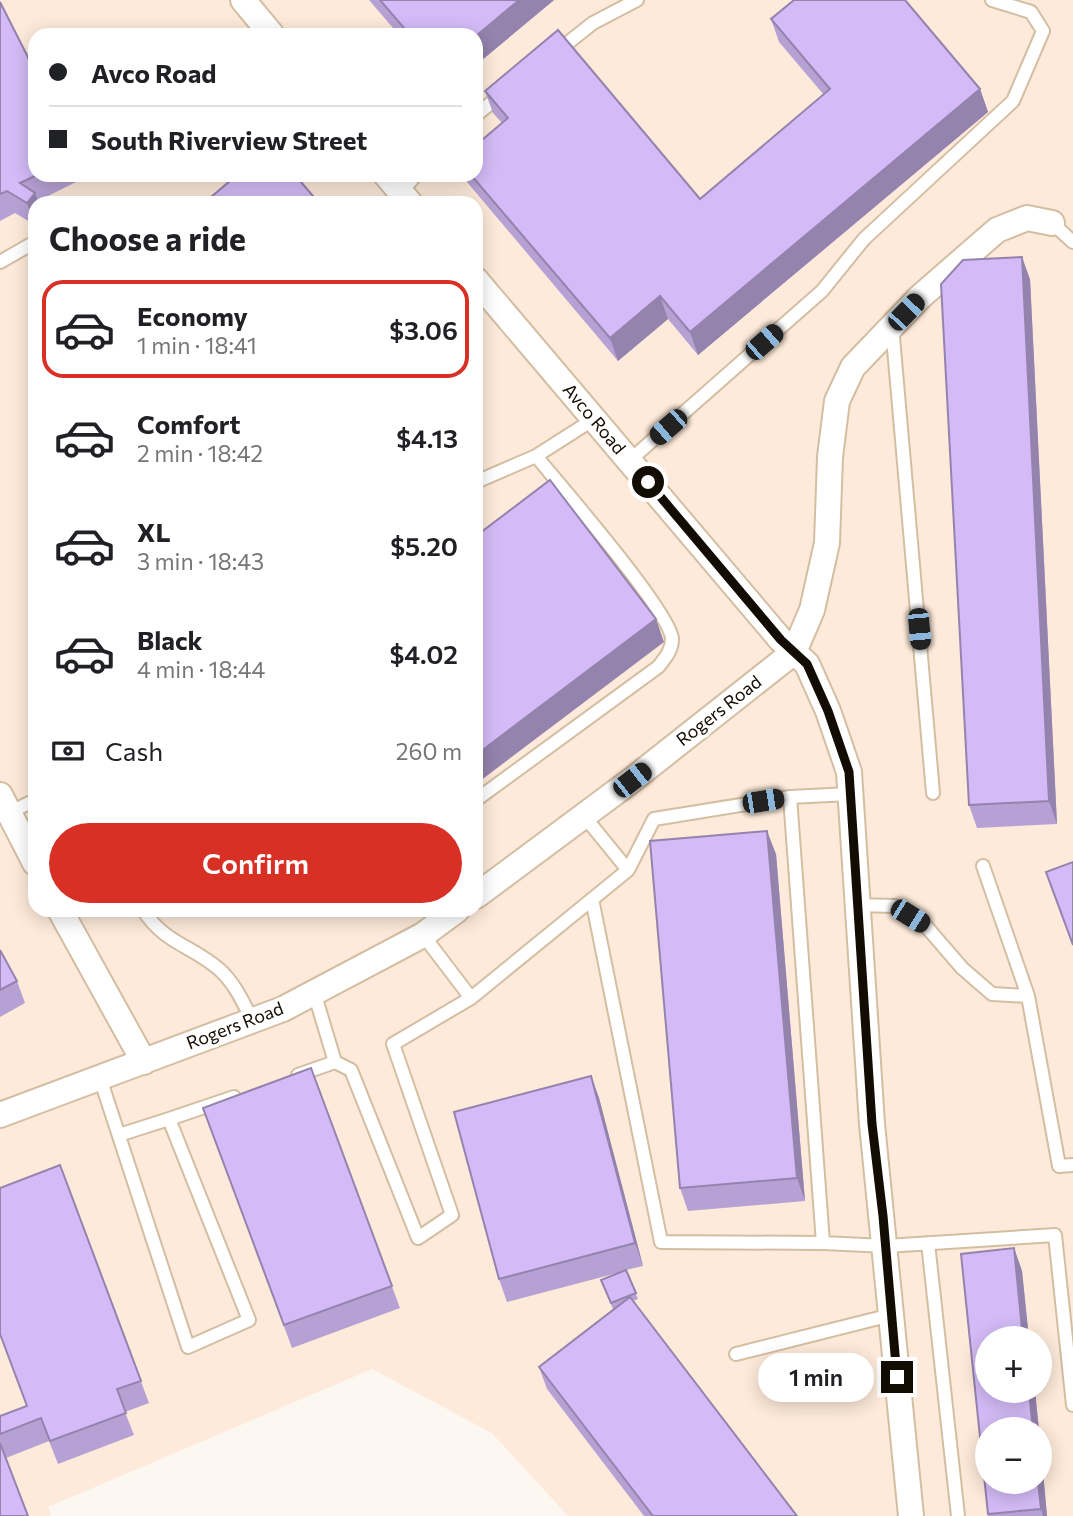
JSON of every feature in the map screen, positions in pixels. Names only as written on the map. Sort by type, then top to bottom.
[{"type":"street","points":[[243,0],[266,28]]},
{"type":"street","points":[[794,652],[811,610],[827,542],[830,457],[837,401],[853,367],[920,297],[997,230],[1027,218],[1052,223]]},
{"type":"street","name":"Avco Road","points":[[483,288],[629,461],[807,664],[828,711],[849,772],[872,1124],[911,1516]]},
{"type":"street","name":"Rogers Road","points":[[483,891],[584,816],[794,652]]},
{"type":"street","points":[[4,806],[28,850]]},
{"type":"street","points":[[64,917],[144,1062]]},
{"type":"street","name":"Rogers Road","points":[[0,1115],[283,1009],[423,935],[447,917]]},
{"type":"lane","points":[[540,65],[593,23],[637,0]]},
{"type":"lane","points":[[629,461],[822,291],[863,239],[1013,101],[1043,31],[1031,12],[992,0]]},
{"type":"lane","points":[[483,109],[508,90]]},
{"type":"lane","points":[[1052,223],[1073,242]]},
{"type":"lane","points":[[0,262],[28,246]]},
{"type":"lane","points":[[892,326],[933,793]]},
{"type":"lane","points":[[483,479],[536,456],[594,419]]},
{"type":"lane","points":[[483,795],[658,667],[670,652],[672,636],[648,593],[536,456]]},
{"type":"lane","points":[[284,1080],[335,1062],[351,1070],[418,1238],[452,1215],[393,1044],[471,998],[628,870],[654,819],[790,797],[850,794]]},
{"type":"lane","points":[[790,797],[823,1243]]},
{"type":"lane","points":[[4,806],[28,801]]},
{"type":"lane","points":[[584,816],[628,870]]},
{"type":"lane","points":[[983,866],[1028,996],[1059,1166],[1073,1165]]},
{"type":"lane","points":[[592,899],[662,1242],[886,1246],[1055,1235],[1073,1405]]},
{"type":"lane","points":[[857,905],[895,906],[925,925],[962,968],[992,995],[1028,996]]},
{"type":"lane","points":[[148,917],[170,940],[219,969],[238,990],[252,1020]]},
{"type":"lane","points":[[423,935],[471,998]]},
{"type":"lane","points":[[314,992],[335,1062]]},
{"type":"lane","points":[[100,1078],[188,1347],[249,1320],[169,1119]]},
{"type":"lane","points":[[119,1135],[246,1093]]},
{"type":"lane","points":[[928,1243],[958,1516]]},
{"type":"lane","points":[[736,1354],[891,1315]]},
{"type":"shaded area","points":[[0,0],[1073,0],[1073,1516],[568,1516],[492,1433],[372,1369],[48,1507],[51,1516],[0,1516]]},
{"type":"building","points":[[380,0],[519,0],[483,30],[483,28],[404,28]]},
{"type":"building","points":[[794,0],[905,0],[980,89],[690,332],[660,296],[610,338],[477,182],[483,182],[483,139],[508,118],[485,91],[558,30],[700,199],[830,89],[771,19]]},
{"type":"building","points":[[0,2],[28,57],[28,179],[20,183],[35,193],[28,196],[27,203],[7,191],[0,194]]},
{"type":"building","points":[[229,182],[301,182],[313,196],[212,196]]},
{"type":"building","points":[[1022,257],[1049,801],[969,805],[941,284],[963,260]]},
{"type":"building","points":[[550,480],[656,619],[483,750],[483,531]]},
{"type":"building","points":[[767,831],[797,1178],[680,1188],[650,841]]},
{"type":"building","points":[[1073,862],[1073,945],[1046,872]]},
{"type":"building","points":[[0,950],[17,981],[0,990]]},
{"type":"building","points":[[311,1068],[392,1286],[284,1325],[203,1108]]},
{"type":"building","points":[[591,1076],[635,1243],[499,1279],[454,1112]]},
{"type":"building","points":[[60,1165],[141,1381],[117,1389],[126,1413],[50,1441],[41,1418],[0,1434],[0,1416],[27,1406],[0,1334],[0,1188]]},
{"type":"building","points":[[1014,1248],[1022,1326],[975,1326],[975,1389],[961,1254]]},
{"type":"building","points":[[626,1270],[636,1293],[611,1303],[601,1280]]},
{"type":"building","points":[[630,1297],[797,1516],[653,1516],[539,1367]]},
{"type":"building","points":[[976,1403],[1030,1403],[1032,1417],[978,1417]]},
{"type":"building","points":[[0,1443],[28,1516],[0,1516]]},
{"type":"building","points":[[986,1494],[1039,1494],[1041,1509],[988,1514]]},
{"type":"route","points":[[648,482],[781,640],[807,664],[828,711],[849,772],[872,1124],[897,1377]]}]
